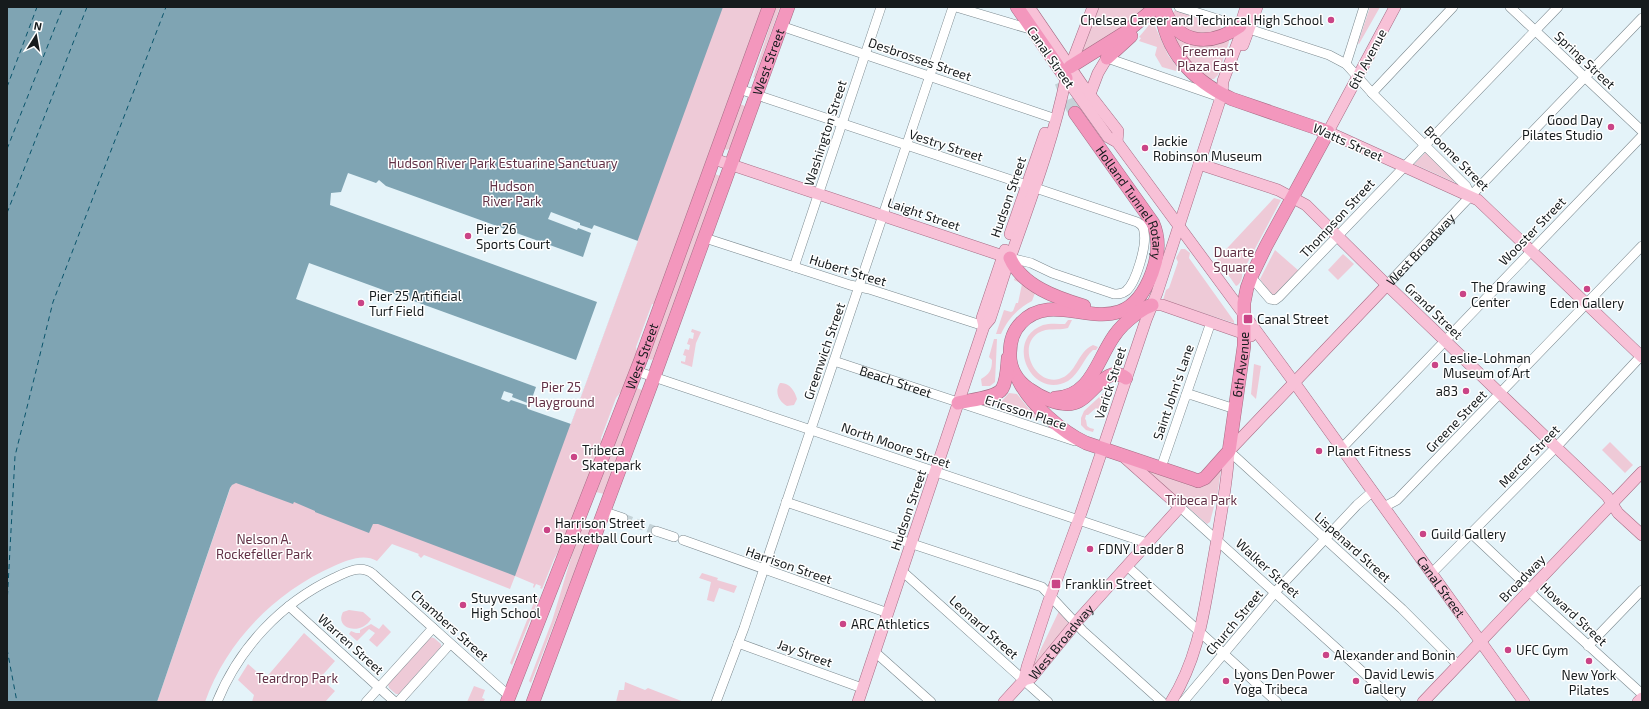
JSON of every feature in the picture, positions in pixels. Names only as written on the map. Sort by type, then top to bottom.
[{"type":"highway","name":"West Street","points":[[510,700],[636,371],[768,7]]},
{"type":"highway","name":"West Street","points":[[532,702],[605,512],[788,7]]},
{"type":"highway","name":"Canal Street","points":[[1017,7],[1033,30],[1068,73]]},
{"type":"highway","points":[[1068,73],[1158,8]]},
{"type":"highway","points":[[1158,8],[1172,26],[1192,38],[1206,40],[1215,39],[1244,27]]},
{"type":"highway","points":[[1107,58],[1141,27],[1158,8]]},
{"type":"highway","points":[[1158,8],[1164,31],[1177,56],[1199,78],[1221,96]]},
{"type":"highway","name":"Watts Street","points":[[1221,96],[1328,132]]},
{"type":"highway","name":"Holland Tunnel Rotary","points":[[1040,395],[1029,390],[1019,381],[1010,363],[1010,346],[1015,331],[1022,322],[1029,316],[1042,310],[1058,309],[1100,315],[1112,314],[1124,309],[1138,298],[1151,277],[1157,248],[1156,228],[1148,214],[1075,113]]},
{"type":"highway","name":"6th Avenue","points":[[1229,451],[1245,334],[1244,314],[1246,293],[1251,277],[1292,197],[1328,132]]},
{"type":"highway","points":[[1006,257],[1027,279],[1050,295],[1091,308],[1110,310],[1124,309]]},
{"type":"highway","points":[[1040,395],[1052,398],[1063,397],[1075,393],[1084,386],[1095,371],[1116,332],[1132,317],[1146,307],[1152,305]]},
{"type":"highway","points":[[958,403],[992,396],[1001,391],[1010,346]]},
{"type":"highway","points":[[1040,395],[1061,403],[1074,403],[1086,397],[1110,375],[1119,374],[1126,378]]},
{"type":"highway","points":[[1019,381],[1028,397],[1070,434],[1086,443],[1158,468]]},
{"type":"highway","name":"West Broadway","points":[[1158,468],[1200,481],[1205,478],[1229,451]]},
{"type":"main road","name":"Canal Street","points":[[1029,7],[1068,73],[1086,97],[1118,131],[1117,142],[1295,383],[1524,702]]},
{"type":"main road","name":"Hudson Street","points":[[858,702],[984,326],[990,319],[1006,257],[1031,187],[1068,73],[1093,7]]},
{"type":"main road","name":"Varick Street","points":[[1024,680],[1026,667],[1103,449],[1221,96],[1228,87],[1244,27],[1246,7]]},
{"type":"main road","name":"Varick Street","points":[[1244,27],[1257,7]]},
{"type":"main road","name":"6th Avenue","points":[[1328,132],[1395,7]]},
{"type":"main road","points":[[1053,119],[1068,104],[1086,97],[1107,58]]},
{"type":"main road","name":"Watts Street","points":[[1328,132],[1471,196]]},
{"type":"main road","name":"Laight Street","points":[[714,159],[1006,257]]},
{"type":"main road","name":"Grand Street","points":[[1199,164],[1278,190],[1306,205],[1387,285],[1607,496],[1618,513],[1642,535]]},
{"type":"main road","name":"Broome Street","points":[[1471,196],[1480,201],[1642,356]]},
{"type":"main road","name":"West Broadway","points":[[1229,451],[1387,285]]},
{"type":"main road","points":[[1152,305],[1162,305],[1263,341]]},
{"type":"main road","name":"6th Avenue","points":[[1171,702],[1189,668],[1200,633],[1227,481],[1229,451]]},
{"type":"main road","name":"Walker Street","points":[[1122,456],[1180,507]]},
{"type":"main road","name":"Broadway","points":[[1422,702],[1530,591],[1642,472]]},
{"type":"main road","name":"West Broadway","points":[[1004,702],[1024,680],[1031,678],[1076,623],[1180,507]]},
{"type":"main road","points":[[1638,702],[1642,698]]},
{"type":"street","name":"Washington Street","points":[[794,267],[881,7]]},
{"type":"street","points":[[954,7],[1033,30]]},
{"type":"street","name":"Greenwich Street","points":[[716,702],[764,570],[954,7]]},
{"type":"street","name":"Broome Street","points":[[1180,7],[1329,55],[1346,64],[1372,93],[1466,186],[1471,196]]},
{"type":"street","name":"6th Avenue","points":[[1346,64],[1364,7]]},
{"type":"street","points":[[1372,93],[1453,7]]},
{"type":"street","name":"Spring Street","points":[[1510,7],[1642,131]]},
{"type":"street","name":"Thompson Street","points":[[1251,277],[1268,298],[1275,300],[1339,236],[1558,7]]},
{"type":"street","name":"West Broadway","points":[[1387,285],[1642,18]]},
{"type":"street","name":"Desbrosses Street","points":[[781,26],[1053,119]]},
{"type":"street","name":"Watts Street","points":[[1107,58],[1221,96]]},
{"type":"street","name":"Vestry Street","points":[[739,89],[1137,222],[1143,228],[1144,241],[1141,258],[1133,280],[1125,292]]},
{"type":"street","name":"Wooster Street","points":[[1342,448],[1642,136]]},
{"type":"street","name":"Hubert Street","points":[[705,238],[850,285],[984,326]]},
{"type":"street","name":"Greene Street","points":[[1384,507],[1398,500],[1642,246]]},
{"type":"street","name":"Laight Street","points":[[1006,257],[1031,263],[1052,273],[1114,294],[1125,292]]},
{"type":"street","name":"Saint John's Lane","points":[[1158,468],[1162,464],[1211,322]]},
{"type":"street","name":"Mercer Street","points":[[1432,573],[1472,534],[1642,356]]},
{"type":"street","name":"Beach Street","points":[[834,361],[958,403]]},
{"type":"street","name":"North Moore Street","points":[[636,371],[1147,543]]},
{"type":"street","points":[[1186,395],[1192,395],[1235,409]]},
{"type":"street","name":"Ericsson Place","points":[[958,403],[1067,439],[1086,443]]},
{"type":"street","name":"Lispenard Street","points":[[1229,451],[1402,609],[1458,666]]},
{"type":"street","name":"Church Street","points":[[1183,702],[1275,593],[1325,539],[1373,491]]},
{"type":"street","points":[[786,502],[1040,586],[1076,623],[1162,702]]},
{"type":"street","name":"Walker Street","points":[[1180,507],[1396,702]]},
{"type":"street","points":[[605,512],[623,518]]},
{"type":"street","name":"Harrison Street","points":[[656,531],[888,613]]},
{"type":"street","name":"Howard Street","points":[[1472,534],[1588,646],[1642,694]]},
{"type":"street","points":[[1127,566],[1277,702]]},
{"type":"street","name":"Chambers Street","points":[[288,606],[306,594],[341,575],[357,569],[366,569],[433,628],[510,700]]},
{"type":"street","name":"Leonard Street","points":[[902,572],[1048,702]]},
{"type":"street","points":[[1588,646],[1642,590]]},
{"type":"street","points":[[217,702],[229,677],[249,646],[288,606]]},
{"type":"street","name":"Warren Street","points":[[288,606],[397,702]]},
{"type":"street","points":[[366,702],[433,628]]},
{"type":"street","name":"Jay Street","points":[[738,643],[862,688]]},
{"type":"street","points":[[397,702],[450,644]]},
{"type":"street","points":[[875,652],[931,702]]},
{"type":"green space","name":"Hudson River Park","points":[[395,7],[762,7],[655,304],[652,304],[636,347],[637,354],[623,389],[616,398],[601,438],[602,443],[563,543],[554,559],[542,589],[540,588],[541,586],[536,584],[534,588],[534,584],[515,576],[510,589],[424,555],[421,558],[418,555],[419,554],[392,544],[377,561],[361,557],[339,564],[312,577],[273,605],[255,621],[239,639],[214,680],[205,702],[157,702]]},
{"type":"green space","points":[[776,7],[780,7],[755,77],[753,78]]},
{"type":"green space","points":[[1099,7],[1147,7],[1146,13],[1082,52]]},
{"type":"green space","points":[[1370,7],[1380,7],[1359,44],[1358,43]]},
{"type":"green space","points":[[1175,10],[1220,25],[1222,29],[1217,33],[1192,34],[1171,16]]},
{"type":"green space","name":"Freeman Plaza East","points":[[1165,19],[1173,29],[1229,39],[1218,75],[1214,79],[1209,79],[1184,58]]},
{"type":"green space","points":[[1154,24],[1168,55],[1177,67],[1176,71],[1162,67],[1155,55],[1157,47],[1139,41],[1141,38],[1139,37],[1149,25]]},
{"type":"green space","points":[[740,104],[745,106],[730,148],[727,150],[723,148]]},
{"type":"green space","points":[[1427,151],[1455,180],[1454,182],[1414,164]]},
{"type":"green space","points":[[715,174],[720,176],[653,359],[651,360],[647,358]]},
{"type":"green space","name":"Duarte Square","points":[[1274,198],[1281,200],[1242,273],[1241,281],[1236,286],[1217,259]]},
{"type":"green space","points":[[1181,249],[1185,249],[1190,253],[1189,258],[1234,323],[1163,300],[1178,262],[1176,258]]},
{"type":"green space","points":[[1275,250],[1299,271],[1274,296],[1271,295],[1260,279]]},
{"type":"green space","points":[[1343,254],[1354,264],[1338,280],[1328,270]]},
{"type":"green space","points":[[1016,274],[1035,293],[1032,301],[1022,307],[1014,315],[1001,334],[996,334],[1004,310],[1011,312],[1013,311],[1016,303],[1018,303],[1022,284],[1014,280]]},
{"type":"green space","points":[[1068,320],[1072,320],[1068,328],[1042,331],[1032,339],[1029,347],[1029,355],[1036,371],[1050,379],[1059,379],[1070,373],[1088,348],[1093,345],[1098,347],[1096,350],[1093,350],[1076,374],[1068,381],[1055,385],[1043,383],[1034,376],[1027,366],[1024,355],[1025,343],[1031,333],[1043,325],[1065,324]]},
{"type":"green space","points":[[692,329],[701,332],[696,343],[692,367],[681,363],[681,361],[685,362],[686,356],[683,355],[685,349],[689,350],[690,345],[687,344],[689,338],[693,339],[694,333],[691,332]]},
{"type":"green space","points":[[994,339],[997,339],[995,382],[990,386],[982,386],[981,379],[991,370],[992,360],[989,357]]},
{"type":"green space","points":[[1254,364],[1261,366],[1256,399],[1251,394]]},
{"type":"green space","points":[[780,383],[789,386],[795,393],[797,399],[794,405],[787,406],[778,396],[777,390]]},
{"type":"green space","points":[[637,388],[642,390],[604,494],[596,492]]},
{"type":"green space","points":[[1109,388],[1103,407],[1096,408],[1086,415],[1085,419],[1087,426],[1094,429],[1093,432],[1086,430],[1081,425],[1081,418],[1084,411]]},
{"type":"green space","points":[[1009,393],[1017,394],[1029,409],[1032,409],[1042,420],[1034,418],[1018,407],[1007,404],[986,408],[978,405],[979,403],[991,404],[998,401],[1001,402]]},
{"type":"green space","points":[[1610,442],[1633,465],[1625,473],[1602,450]]},
{"type":"green space","name":"Tribeca Park","points":[[1221,469],[1218,491],[1210,522],[1207,524],[1148,473],[1147,470],[1197,486]]},
{"type":"green space","points":[[586,521],[593,524],[531,683],[529,681],[552,621],[575,545],[584,522]]},
{"type":"green space","points":[[702,573],[718,578],[717,580],[737,586],[734,593],[719,588],[714,602],[707,600],[711,582],[699,578]]},
{"type":"green space","points":[[537,595],[539,598],[512,665],[510,663]]},
{"type":"green space","points":[[349,610],[363,612],[371,619],[367,624],[355,629],[345,626],[342,623],[341,618],[343,612]]},
{"type":"green space","points":[[1059,611],[1069,621],[1031,675],[1029,674]]},
{"type":"green space","points":[[371,624],[379,629],[383,624],[391,632],[377,647],[369,640],[375,633],[369,629],[357,641],[349,634],[351,631],[360,633],[360,630]]},
{"type":"green space","name":"Teardrop Park","points":[[304,633],[335,661],[320,678],[335,691],[325,702],[252,702],[254,695],[238,680],[248,664],[265,679]]},
{"type":"green space","points":[[430,637],[434,638],[441,644],[441,647],[399,694],[396,694],[389,688],[388,684]]},
{"type":"green space","points":[[625,682],[645,690],[648,688],[684,702],[616,702],[619,690],[624,690]]},
{"type":"green space","points":[[474,686],[485,690],[482,698],[485,699],[483,702],[467,702]]},
{"type":"water","points":[[7,7],[723,7],[515,576],[378,524],[373,524],[369,533],[315,512],[294,502],[293,504],[236,483],[230,488],[157,702],[7,702]]},
{"type":"pier","points":[[348,173],[376,183],[379,180],[386,186],[583,257],[591,233],[578,228],[577,230],[548,219],[551,212],[592,229],[594,225],[638,241],[571,424],[528,409],[529,406],[511,400],[509,402],[501,399],[504,391],[513,394],[512,397],[530,404],[536,387],[296,299],[309,263],[576,360],[597,302],[330,205],[331,193],[341,192]]},
{"type":"ferry route","points":[[7,87],[37,7]]},
{"type":"ferry route","points":[[7,149],[63,7]]},
{"type":"ferry route","points":[[7,213],[87,7]]},
{"type":"ferry route","points":[[7,605],[15,456],[53,302],[166,7]]},
{"type":"ferry route","points":[[7,649],[17,702]]},
{"type":"tunnel","points":[[1061,82],[1075,113]]},
{"type":"tunnel","points":[[623,518],[656,531]]},
{"type":"place","name":"Chelsea Career and Techincal High School","points":[[1331,20]]},
{"type":"place","name":"Good Day Pilates Studio","points":[[1611,127]]},
{"type":"place","name":"Jackie Robinson Museum","points":[[1145,148]]},
{"type":"place","name":"Pier 26 Sports Court","points":[[468,236]]},
{"type":"place","name":"Eden Gallery","points":[[1587,289]]},
{"type":"place","name":"The Drawing Center","points":[[1463,294]]},
{"type":"place","name":"Pier 25 Artificial Turf Field","points":[[361,303]]},
{"type":"place","name":"Canal Street","points":[[1248,319]]},
{"type":"place","name":"Leslie-Lohman Museum of Art","points":[[1435,365]]},
{"type":"place","name":"a83","points":[[1466,391]]},
{"type":"place","name":"Planet Fitness","points":[[1319,451]]},
{"type":"place","name":"Tribeca Skatepark","points":[[574,457]]},
{"type":"place","name":"Harrison Street Basketball Court","points":[[547,530]]},
{"type":"place","name":"Guild Gallery","points":[[1423,534]]},
{"type":"place","name":"FDNY Ladder 8","points":[[1090,549]]},
{"type":"place","name":"Franklin Street","points":[[1056,584]]},
{"type":"place","name":"Stuyvesant High School","points":[[463,605]]},
{"type":"place","name":"ARC Athletics","points":[[843,624]]},
{"type":"place","name":"UFC Gym","points":[[1508,650]]},
{"type":"place","name":"Alexander and Bonin","points":[[1326,655]]},
{"type":"place","name":"New York Pilates","points":[[1589,661]]},
{"type":"place","name":"Lyons Den Power Yoga Tribeca","points":[[1226,681]]},
{"type":"place","name":"David Lewis Gallery","points":[[1356,681]]},
{"type":"park label","name":"Hudson River Park Estuarine Sanctuary","points":[[503,163]]},
{"type":"park label","name":"Pier 25 Playground","points":[[561,394]]},
{"type":"park label","name":"Nelson A. Rockefeller Park","points":[[264,546]]}]
